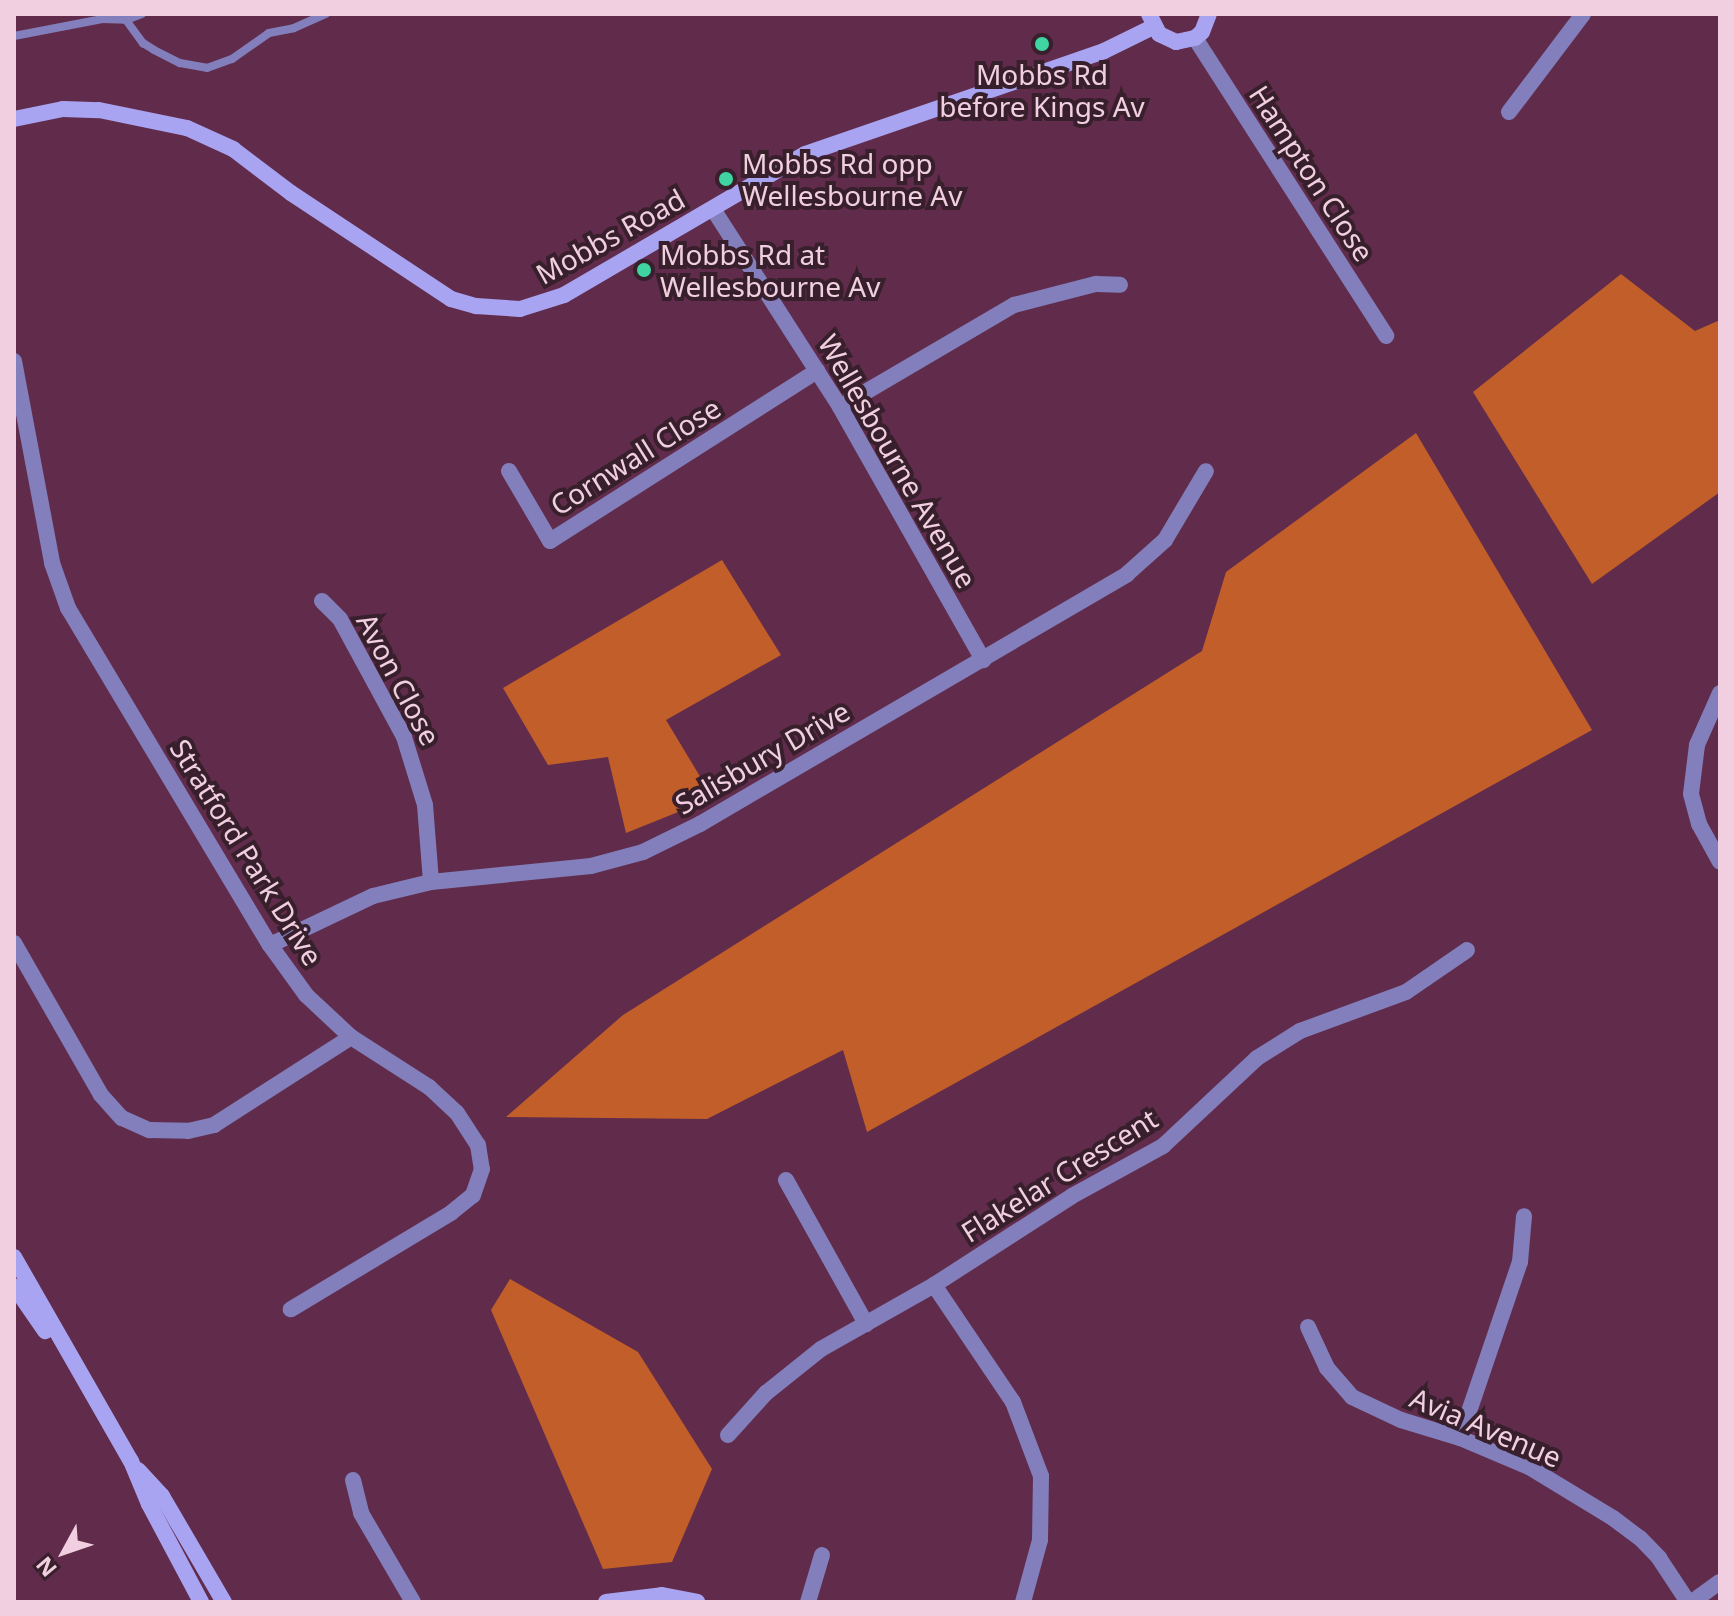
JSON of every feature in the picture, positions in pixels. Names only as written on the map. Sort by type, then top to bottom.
[{"type":"street","points":[[1151,21],[1167,40],[1176,42],[1195,38],[1202,32],[1209,14]]},
{"type":"street","points":[[1509,112],[1583,14]]},
{"type":"street","name":"Mobbs Road","points":[[14,119],[63,109],[99,110],[162,121],[201,134],[270,173],[291,193],[423,283],[451,299],[499,310],[530,307],[564,295],[814,150],[1104,51],[1151,21]]},
{"type":"street","name":"Hampton Close","points":[[1195,38],[1386,336]]},
{"type":"street","name":"Wellesbourne Avenue","points":[[713,209],[840,407],[983,660]]},
{"type":"street","points":[[840,407],[1014,305],[1096,284],[1120,285]]},
{"type":"street","name":"Stratford Park Drive","points":[[14,361],[52,563],[68,608],[270,945],[306,995],[351,1037],[429,1087],[457,1113],[478,1145],[482,1169],[473,1195],[451,1213],[291,1309]]},
{"type":"street","name":"Cornwall Close","points":[[509,471],[550,541],[817,371]]},
{"type":"street","name":"Salisbury Drive","points":[[270,945],[373,896],[431,882],[591,866],[643,852],[700,824],[1127,574],[1165,540],[1206,471]]},
{"type":"street","name":"Avon Close","points":[[322,601],[340,619],[404,737],[425,805],[431,882]]},
{"type":"street","points":[[1720,693],[1697,745],[1691,794],[1699,824],[1720,862]]},
{"type":"street","points":[[14,943],[101,1095],[122,1118],[149,1130],[188,1131],[214,1125],[351,1037]]},
{"type":"street","name":"Flakelar Crescent","points":[[728,1435],[766,1393],[821,1349],[934,1285],[1072,1196],[1163,1146],[1268,1051],[1300,1031],[1406,992],[1467,950]]},
{"type":"street","points":[[786,1180],[866,1324]]},
{"type":"street","points":[[1460,1438],[1520,1262],[1524,1216]]},
{"type":"street","points":[[14,1257],[131,1461],[149,1504],[201,1602]]},
{"type":"street","points":[[934,1285],[1013,1402],[1041,1476],[1040,1540],[1023,1602]]},
{"type":"street","points":[[14,1286],[80,1376]]},
{"type":"street","name":"Avia Avenue","points":[[1308,1327],[1327,1368],[1352,1397],[1401,1420],[1460,1438],[1529,1467],[1640,1538],[1659,1558],[1690,1602]]},
{"type":"street","points":[[131,1461],[162,1496],[224,1602]]},
{"type":"street","points":[[353,1480],[361,1513],[413,1602]]},
{"type":"street","points":[[808,1602],[822,1555]]},
{"type":"street","points":[[1690,1602],[1720,1582]]},
{"type":"street","points":[[606,1602],[662,1595],[697,1602]]},
{"type":"lane","points":[[14,36],[102,19],[126,20],[142,14]]},
{"type":"lane","points":[[126,20],[143,43],[154,50],[180,63],[207,68],[232,59],[269,33],[294,28],[326,14]]},
{"type":"shaded area","points":[[1621,274],[1695,331],[1720,320],[1720,492],[1592,584],[1473,392]]},
{"type":"shaded area","points":[[1416,433],[1592,730],[867,1132],[843,1050],[707,1119],[506,1117],[623,1015],[1202,651],[1226,572]]},
{"type":"shaded area","points":[[722,560],[781,655],[666,720],[713,798],[626,833],[608,757],[548,765],[503,688]]},
{"type":"shaded area","points":[[510,1279],[638,1352],[712,1469],[672,1562],[603,1569],[491,1310]]},
{"type":"place","name":"Mobbs Rd before Kings Av","points":[[1042,44]]},
{"type":"place","name":"Mobbs Rd opp Wellesbourne Av","points":[[726,179]]},
{"type":"place","name":"Mobbs Rd at Wellesbourne Av","points":[[644,270]]}]
